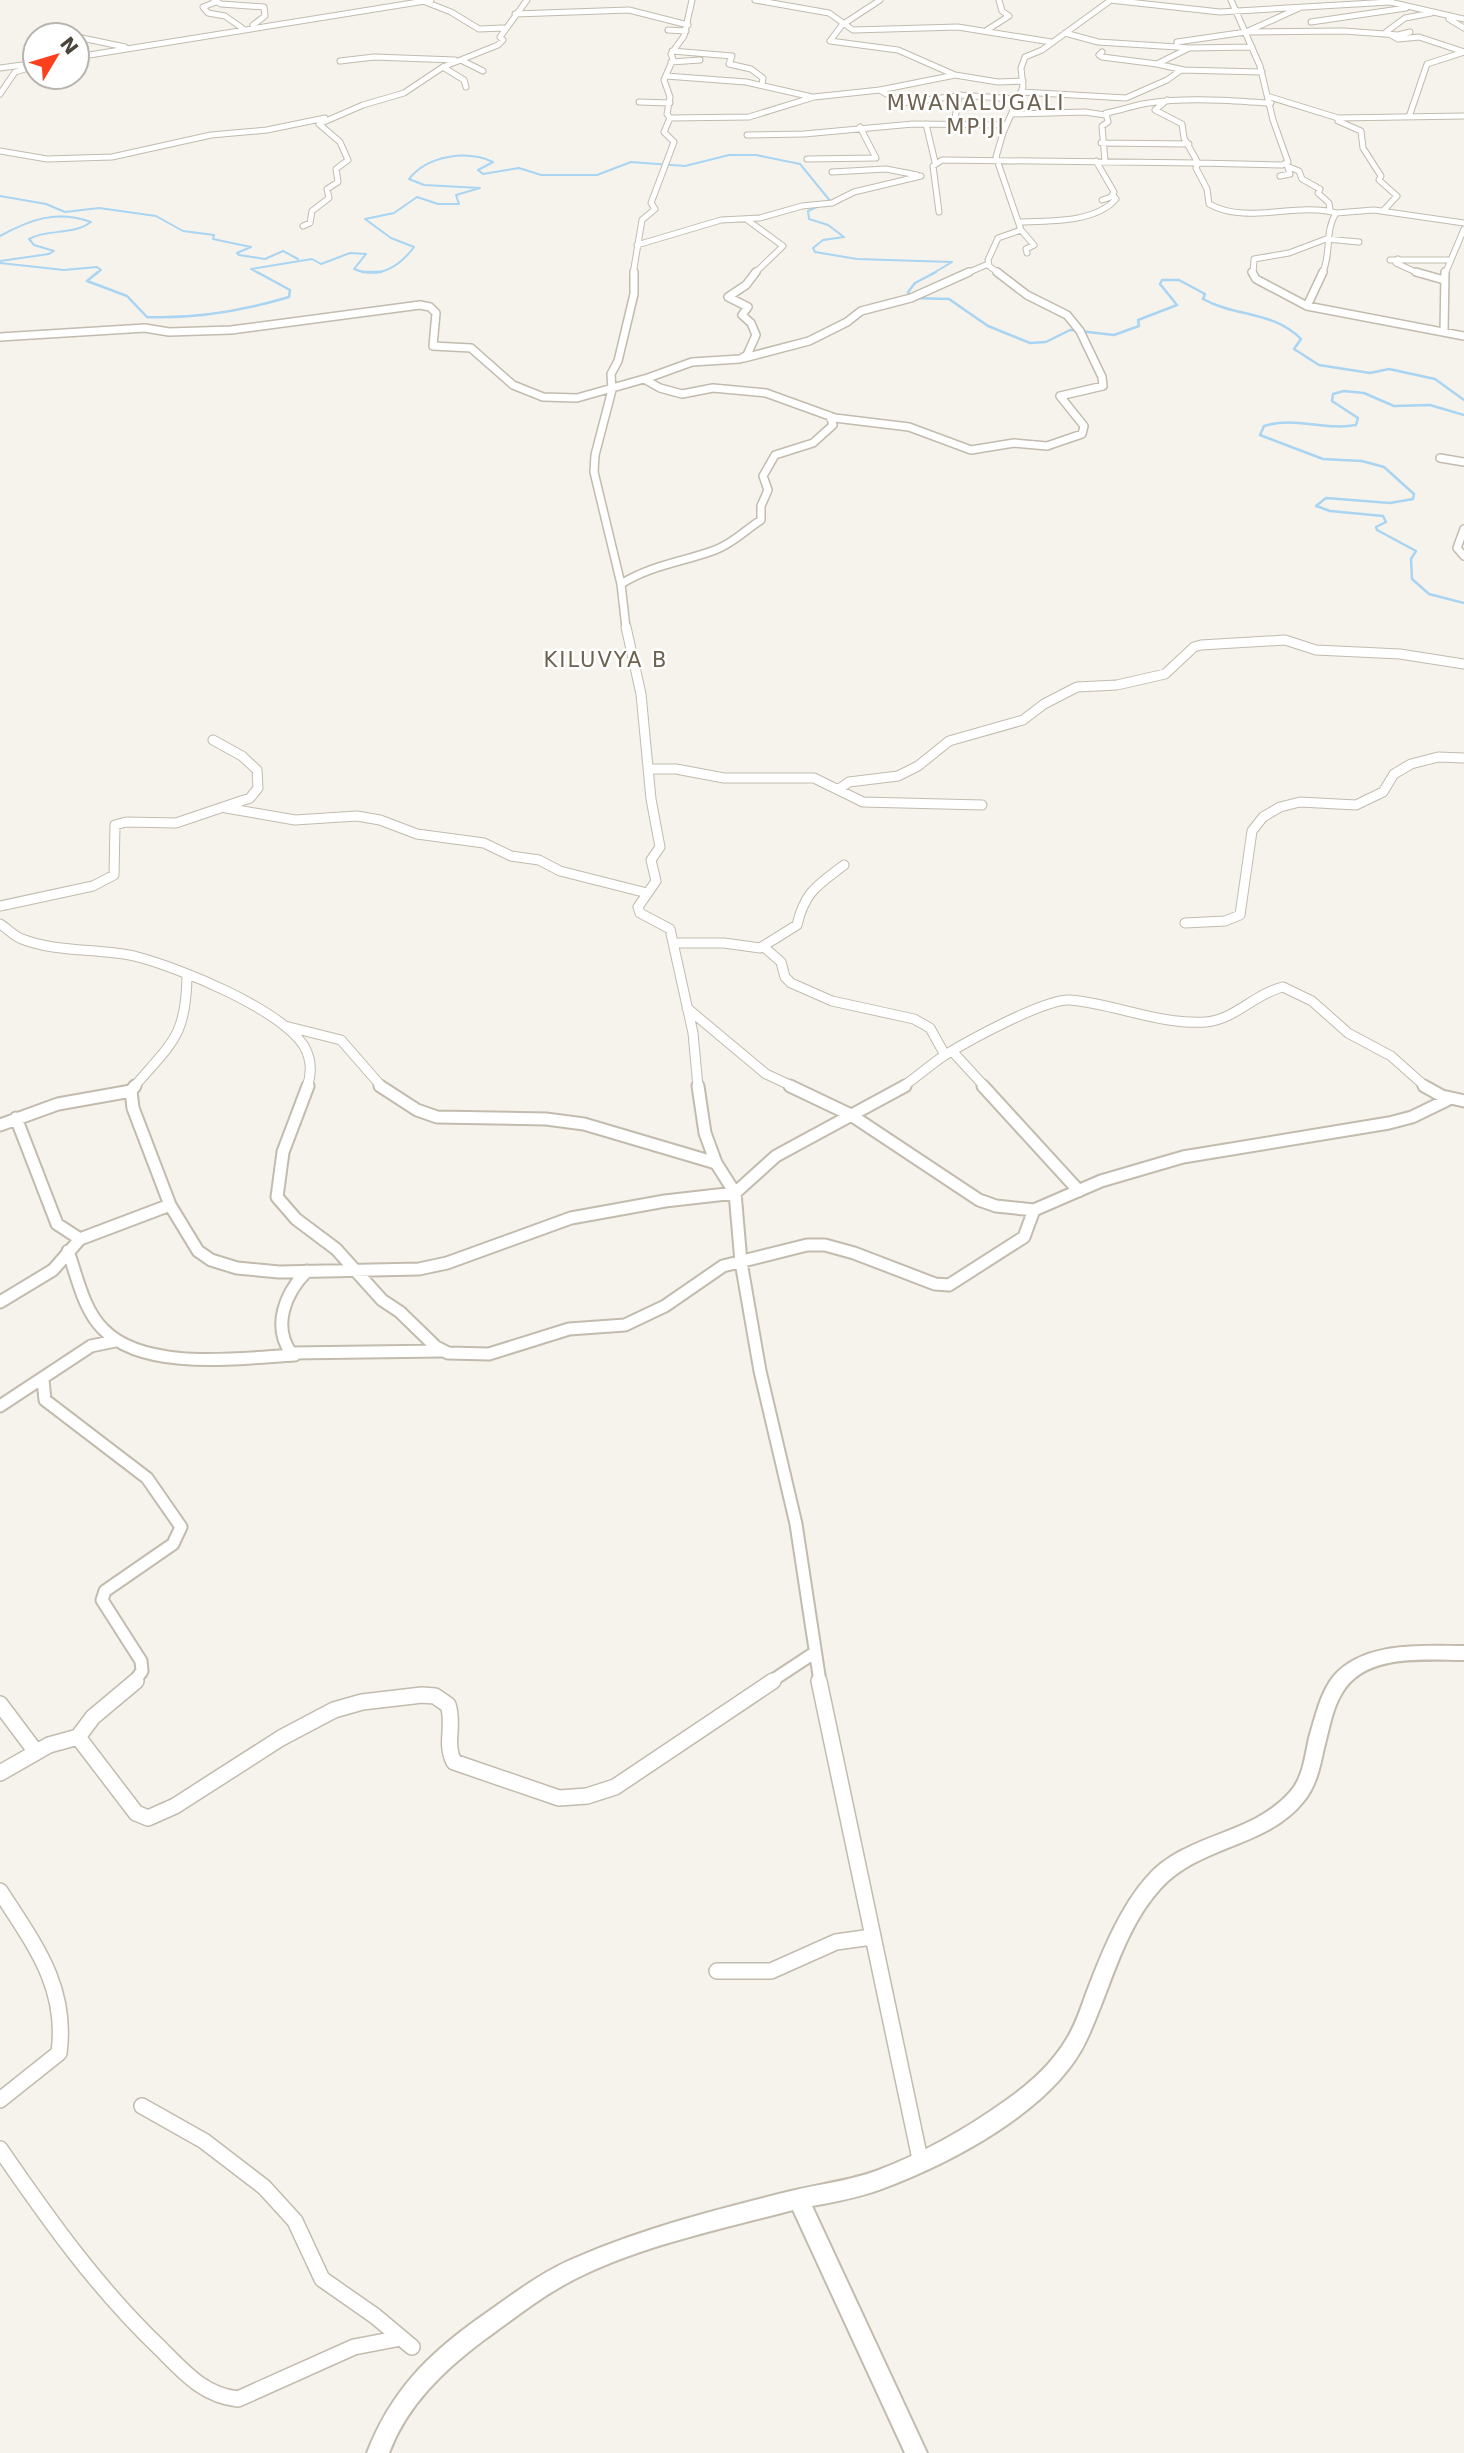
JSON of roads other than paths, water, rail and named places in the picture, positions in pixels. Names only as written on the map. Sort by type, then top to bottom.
[{"type":"street","points":[[91,54],[431,0]]},
{"type":"street","points":[[0,151],[47,159],[112,157],[168,148],[215,134],[267,130],[335,117],[406,92],[443,67],[501,43],[503,28],[519,5],[527,0]]},
{"type":"street","points":[[692,0],[687,28],[672,57],[666,76],[665,88],[670,102],[664,132],[674,140],[673,147],[655,187],[651,203],[656,209],[642,220],[637,245],[634,294],[618,361],[611,374],[612,389],[595,455],[594,472],[621,584],[628,642],[641,694],[660,847],[651,860],[656,881],[640,902],[640,914],[666,924],[673,943],[693,1033],[700,1110],[716,1163],[735,1193],[741,1262],[760,1371],[796,1524],[814,1653],[920,2160]]},
{"type":"street","points":[[755,0],[829,13],[842,25],[874,32],[958,27],[1051,42]]},
{"type":"street","points":[[880,0],[842,25],[830,38],[832,43],[898,50],[955,75],[998,82],[1023,81]]},
{"type":"street","points":[[987,30],[1009,16],[1002,11],[999,0]]},
{"type":"street","points":[[1027,253],[1026,248],[1034,245],[1020,226],[996,159],[1005,125],[1013,114],[1015,99],[1021,92],[1021,68],[1025,57],[1042,50],[1110,0],[1215,12],[1391,1],[1464,19]]},
{"type":"street","points":[[1231,0],[1233,10],[1262,72],[1273,120],[1281,136],[1290,174],[1280,176]]},
{"type":"street","points":[[242,28],[225,16],[208,13],[203,7],[215,1],[257,4],[264,6],[267,13],[284,22]]},
{"type":"street","points":[[423,1],[451,12],[479,29],[503,28]]},
{"type":"street","points":[[1298,7],[1316,31]]},
{"type":"street","points":[[1245,32],[1298,7]]},
{"type":"street","points":[[1311,22],[1412,7]]},
{"type":"street","points":[[515,14],[629,10],[687,28]]},
{"type":"street","points":[[249,27],[267,13]]},
{"type":"street","points":[[1409,117],[1427,64],[1464,52],[1423,38],[1401,40],[1386,30],[1405,19],[1433,13]]},
{"type":"street","points":[[1445,15],[1443,17],[1464,28]]},
{"type":"street","points":[[668,30],[687,28]]},
{"type":"street","points":[[1177,47],[1177,42],[1181,40],[1245,32],[1410,32]]},
{"type":"street","points":[[1065,33],[1098,42],[1189,48],[1252,47]]},
{"type":"street","points":[[91,40],[128,48]]},
{"type":"street","points":[[1157,64],[1189,48]]},
{"type":"street","points":[[1102,52],[1099,55],[1102,57],[1184,70],[1262,72]]},
{"type":"street","points":[[672,57],[732,56],[729,64],[754,71],[763,78],[762,85]]},
{"type":"street","points":[[340,61],[374,57],[459,59],[484,71]]},
{"type":"street","points":[[672,57],[700,60]]},
{"type":"street","points":[[0,69],[21,66]]},
{"type":"street","points":[[443,67],[464,80],[466,87]]},
{"type":"street","points":[[0,69],[20,69]]},
{"type":"street","points":[[0,94],[20,69]]},
{"type":"street","points":[[1021,92],[1126,98],[1184,70]]},
{"type":"street","points":[[669,117],[749,117],[814,97],[880,90],[955,75]]},
{"type":"street","points":[[666,76],[762,85],[814,97]]},
{"type":"street","points":[[880,90],[901,103],[957,96],[1015,99]]},
{"type":"street","points":[[954,124],[957,96]]},
{"type":"street","points":[[1167,100],[1155,110],[1182,124],[1183,134],[1198,163],[1196,168],[1207,190],[1209,204],[1214,208],[1240,212],[1307,207],[1333,211],[1383,211],[1464,223]]},
{"type":"street","points":[[1013,114],[1085,112],[1105,115],[1112,111],[1137,108],[1144,103],[1167,100],[1270,100],[1334,117],[1361,131],[1363,148],[1381,176],[1379,180],[1396,196],[1383,211]]},
{"type":"street","points":[[639,102],[670,102]]},
{"type":"street","points":[[1105,115],[1108,122],[1102,126],[1101,143],[1105,161]]},
{"type":"street","points":[[1334,117],[1464,116]]},
{"type":"street","points":[[303,226],[309,224],[312,211],[329,198],[327,189],[338,182],[336,169],[348,159],[345,148],[335,136],[319,126],[335,117]]},
{"type":"street","points":[[926,124],[935,162],[933,174],[939,212]]},
{"type":"street","points":[[747,135],[804,134],[860,127],[926,124],[1005,125]]},
{"type":"street","points":[[807,159],[876,158],[860,127]]},
{"type":"street","points":[[1101,143],[1189,144]]},
{"type":"street","points":[[935,162],[996,159],[1288,166],[1299,171],[1302,179],[1320,189],[1318,193],[1333,211],[1326,239],[1329,256],[1307,306]]},
{"type":"street","points":[[0,337],[145,328],[169,332],[231,330],[420,304],[430,307],[436,313],[433,346],[471,348],[483,362],[534,397],[556,400],[612,389],[687,363],[744,358],[809,341],[847,322],[861,311],[911,298],[988,264],[998,238],[1020,226],[1101,212],[1114,204],[1116,200],[1107,183],[1107,173],[1096,161]]},
{"type":"street","points":[[832,172],[886,169],[921,176]]},
{"type":"street","points":[[637,245],[721,220],[777,215],[802,206],[832,203],[854,192],[933,174]]},
{"type":"street","points":[[1102,200],[1113,195]]},
{"type":"street","points":[[744,358],[756,332],[742,315],[748,307],[727,297],[746,285],[783,246],[746,219]]},
{"type":"street","points":[[1444,332],[1444,281],[1448,260],[1464,229]]},
{"type":"street","points":[[1359,242],[1326,239],[1279,255],[1256,257],[1253,262],[1256,279],[1307,306],[1464,335]]},
{"type":"street","points":[[1444,281],[1403,268],[1394,259],[1448,260]]},
{"type":"street","points":[[645,379],[660,388],[677,393],[713,388],[766,393],[830,416],[909,427],[971,450],[1014,443],[1047,446],[1082,434],[1083,422],[1060,396],[1103,384],[1080,331],[1067,315],[1027,295],[988,264]]},
{"type":"street","points":[[621,584],[647,568],[701,557],[746,534],[750,527],[761,520],[761,506],[768,490],[763,476],[769,460],[775,455],[821,439],[833,425],[830,416]]},
{"type":"street","points":[[1440,458],[1464,462]]},
{"type":"street","points":[[1464,529],[1457,548],[1464,556]]},
{"type":"street","points":[[839,789],[849,782],[898,776],[918,766],[950,741],[1023,720],[1044,704],[1077,687],[1117,685],[1165,674],[1201,645],[1285,640],[1316,650],[1400,654],[1464,664]]},
{"type":"street","points":[[0,906],[93,886],[114,875],[117,867],[112,829],[121,822],[176,823],[250,798],[259,790],[260,778],[254,765],[213,740]]},
{"type":"street","points":[[1185,923],[1225,921],[1240,915],[1252,831],[1255,823],[1267,813],[1310,801],[1338,806],[1358,804],[1389,787],[1395,773],[1403,768],[1448,757],[1464,758]]},
{"type":"street","points":[[649,769],[676,769],[723,778],[814,778],[824,780],[863,802],[982,805]]},
{"type":"street","points":[[226,808],[295,820],[358,817],[380,820],[417,834],[465,838],[484,843],[511,856],[539,860],[560,871],[648,892]]},
{"type":"street","points":[[673,943],[764,947],[797,925],[802,904],[811,890],[844,864]]},
{"type":"street","points":[[0,925],[22,940],[133,956],[242,1000],[285,1026],[304,1046],[311,1063],[309,1081],[282,1153],[277,1197],[296,1219],[336,1249],[382,1300],[400,1312],[442,1351]]},
{"type":"street","points":[[764,947],[781,962],[785,977],[791,983],[832,1001],[914,1018],[934,1033],[948,1053],[1079,1191]]},
{"type":"street","points":[[0,1125],[58,1104],[131,1091],[182,1033],[188,1001],[187,976]]},
{"type":"street","points":[[131,1091],[133,1108],[170,1205],[198,1251],[211,1260],[237,1268],[279,1272],[432,1267],[572,1219],[665,1201],[735,1193],[776,1156],[902,1087],[948,1053],[1052,1001],[1073,1000],[1124,1013],[1206,1022],[1222,1019],[1245,1001],[1283,987],[1311,998],[1346,1032],[1385,1052],[1428,1090],[1447,1100],[1464,1101]]},
{"type":"street","points":[[687,1008],[766,1074],[851,1115],[979,1200],[996,1206],[1034,1210],[1101,1181],[1183,1157],[1404,1119],[1447,1100]]},
{"type":"street","points":[[285,1026],[341,1040],[380,1086],[417,1110],[437,1117],[546,1119],[584,1124],[716,1163]]},
{"type":"street","points":[[16,1118],[57,1224],[80,1239]]},
{"type":"street","points":[[0,1301],[53,1270],[80,1239],[170,1205]]},
{"type":"street","points":[[68,1251],[93,1314],[102,1329],[115,1341],[168,1356],[442,1351],[489,1354],[569,1329],[625,1325],[665,1306],[710,1273],[794,1247],[825,1245],[897,1268],[935,1284],[948,1285],[1024,1237],[1029,1217],[1034,1210]]},
{"type":"street","points":[[295,1355],[282,1341],[282,1321],[292,1286],[307,1271]]},
{"type":"street","points":[[279,1272],[292,1286]]},
{"type":"street","points":[[0,1406],[91,1346],[115,1341]]},
{"type":"street","points":[[43,1380],[45,1400],[147,1478],[181,1527],[173,1544],[105,1591],[102,1600],[137,1654],[142,1664],[142,1673],[134,1686],[82,1726],[78,1737]]},
{"type":"street","points":[[78,1737],[136,1813],[148,1818],[173,1809],[218,1778],[327,1713],[362,1703],[422,1694],[438,1695],[448,1704],[453,1716],[447,1749],[454,1762],[537,1792],[576,1799],[615,1787],[814,1653]]},
{"type":"street","points":[[378,2453],[404,2398],[454,2349],[540,2287],[578,2267],[645,2242],[798,2199],[877,2181],[988,2125],[1017,2104],[1062,2062],[1084,2026],[1104,1972],[1138,1909],[1161,1875],[1194,1852],[1253,1830],[1276,1817],[1297,1798],[1306,1783],[1324,1720],[1340,1680],[1370,1662],[1393,1656],[1464,1653]]},
{"type":"street","points":[[0,1704],[36,1752]]},
{"type":"street","points":[[0,1773],[62,1740],[78,1737]]},
{"type":"street","points":[[0,1891],[51,1975],[61,2004],[62,2030],[60,2053],[0,2100]]},
{"type":"street","points":[[717,1971],[760,1972],[777,1969],[843,1940],[862,1935],[872,1937]]},
{"type":"street","points":[[0,2149],[27,2184],[66,2245],[118,2308],[199,2386],[221,2397],[238,2399],[354,2347],[407,2342],[319,2276],[305,2237],[295,2220],[251,2175],[213,2146],[142,2106]]},
{"type":"street","points":[[798,2199],[916,2453]]},
{"type":"waterway","points":[[380,272],[402,260],[414,247],[391,238],[365,219],[394,213],[417,197],[438,204],[459,204],[456,195],[480,188],[424,185],[409,179],[426,165],[448,157],[472,156],[493,162],[478,170],[483,174],[519,168],[541,175],[597,175],[631,162],[685,166],[729,155],[756,155],[800,164],[831,202]]},
{"type":"waterway","points":[[0,196],[46,204],[65,212],[99,208],[156,216],[183,231],[214,235],[213,239],[251,247],[237,253],[239,255],[265,259],[283,251],[298,259]]},
{"type":"waterway","points":[[819,206],[808,211],[809,219],[828,225],[844,237],[823,240],[813,248],[815,252],[857,259],[952,262],[932,274]]},
{"type":"waterway","points":[[0,236],[44,218],[78,218],[91,222],[76,229],[29,239],[34,245],[54,251],[49,254],[0,261]]},
{"type":"waterway","points":[[260,274],[251,269],[312,259],[321,264],[350,253],[366,254],[354,269],[363,272]]},
{"type":"waterway","points":[[0,263],[64,270],[97,267],[101,270],[96,274]]},
{"type":"waterway","points":[[98,272],[87,281],[127,296],[147,317],[219,313],[289,297],[290,290],[257,272]]},
{"type":"waterway","points":[[363,272],[380,272]]},
{"type":"waterway","points":[[363,272],[380,272]]},
{"type":"waterway","points":[[936,272],[915,283],[908,292],[911,298],[949,299],[988,326],[1030,343],[1046,342],[1070,330],[1114,335],[1139,326],[1138,320],[1177,305],[1160,284],[1162,280],[1179,280],[1205,294],[1203,299],[1215,305],[1279,323],[1301,339],[1294,349],[1319,365],[1370,373],[1389,369],[1435,379],[1464,400]]},
{"type":"waterway","points":[[1464,415],[1430,405],[1394,406],[1364,393],[1344,391],[1333,394],[1332,401],[1358,418],[1356,425],[1276,423],[1264,426],[1260,435],[1323,459],[1362,461],[1384,467],[1414,494],[1413,499],[1390,503],[1326,498],[1316,506],[1330,511],[1383,516],[1386,522],[1376,527],[1377,530],[1416,551],[1411,559],[1412,579],[1429,594],[1464,603]]},
{"type":"district","name":"MWANALUGALI MPIJI","points":[[976,115]]},
{"type":"district","name":"KILUVYA B","points":[[606,660]]}]
